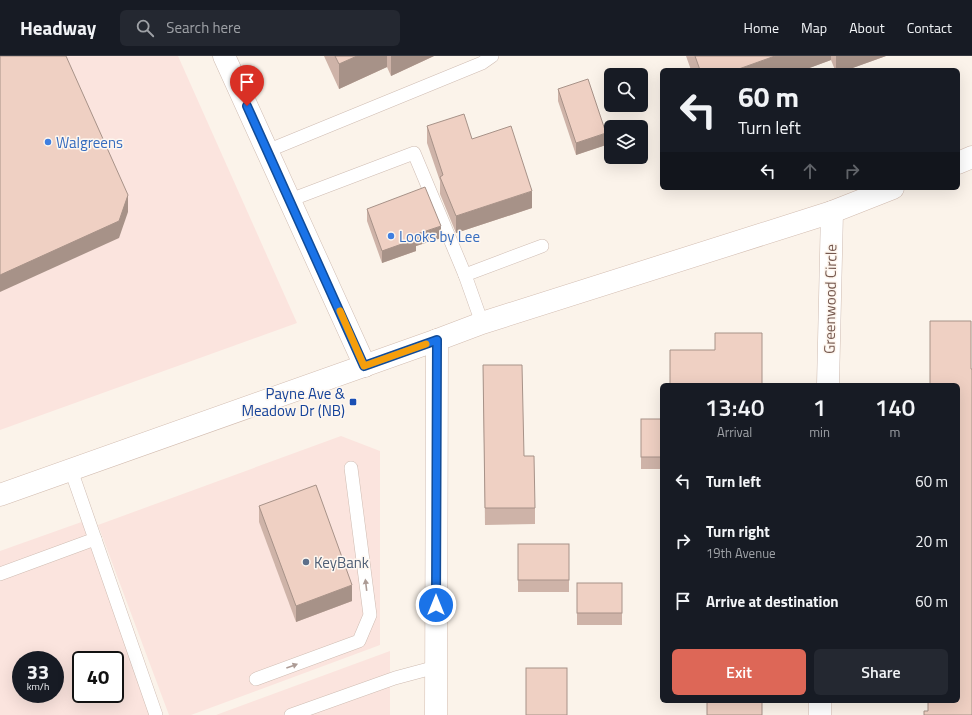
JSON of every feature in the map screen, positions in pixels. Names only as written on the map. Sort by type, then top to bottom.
[{"type":"street","points":[[224,56],[364,366]]},
{"type":"street","points":[[960,161],[972,157]]},
{"type":"street","points":[[0,495],[482,323],[832,212],[888,190]]},
{"type":"street","name":"Greenwood Circle","points":[[828,383],[832,212]]},
{"type":"street","points":[[436,715],[437,340]]},
{"type":"street","points":[[820,703],[820,715]]},
{"type":"lane","points":[[267,151],[485,58]]},
{"type":"lane","points":[[290,200],[414,152],[465,275],[482,323]]},
{"type":"lane","points":[[465,275],[542,246]]},
{"type":"lane","points":[[256,679],[359,641],[370,615],[351,468]]},
{"type":"lane","points":[[71,470],[156,715]]},
{"type":"lane","points":[[0,574],[95,540]]},
{"type":"lane","points":[[291,715],[395,678],[436,667]]},
{"type":"shaded area","points":[[0,56],[178,56],[297,323],[0,430]]},
{"type":"shaded area","points":[[341,436],[380,451],[380,645],[191,715],[169,715],[98,525]]},
{"type":"shaded area","points":[[90,519],[160,715],[0,715],[0,551]]},
{"type":"shaded area","points":[[390,651],[390,715],[216,715]]},
{"type":"building","name":"Walgreens","points":[[0,56],[66,56],[128,195],[119,221],[0,275]]},
{"type":"building","points":[[335,56],[357,56],[339,64]]},
{"type":"building","points":[[695,56],[775,56],[742,68],[699,68]]},
{"type":"building","points":[[588,79],[604,127],[604,134],[576,143],[558,89]]},
{"type":"building","points":[[464,114],[472,139],[511,126],[532,191],[456,216],[440,177],[443,175],[427,126]]},
{"type":"building","points":[[425,187],[441,226],[414,235],[416,239],[382,251],[367,209]]},
{"type":"building","points":[[930,321],[971,321],[972,715],[924,715],[924,711],[928,711],[928,703],[960,703],[960,383],[930,383]]},
{"type":"building","points":[[715,333],[762,333],[762,383],[670,383],[670,350],[715,350]]},
{"type":"building","points":[[483,365],[522,365],[524,456],[534,456],[535,508],[485,508]]},
{"type":"building","points":[[641,419],[660,419],[660,457],[641,457]]},
{"type":"building","name":"KeyBank","points":[[316,485],[352,585],[296,606],[259,506]]},
{"type":"building","points":[[518,544],[569,544],[569,580],[518,580]]},
{"type":"building","points":[[577,583],[622,583],[622,613],[577,613]]},
{"type":"building","points":[[526,668],[567,668],[567,715],[526,715]]},
{"type":"building","points":[[707,703],[762,703],[762,715],[707,715]]},
{"type":"slow traffic","points":[[340,311],[364,366],[426,344]]},
{"type":"place","name":"Walgreens","points":[[48,142]]},
{"type":"place","name":"Looks by Lee","points":[[391,236]]},
{"type":"place","name":"Payne Ave & Meadow Dr (NB)","points":[[353,402]]},
{"type":"place","name":"KeyBank","points":[[306,562]]},
{"type":"route","points":[[247,106],[364,366],[437,340],[436,605]]}]
